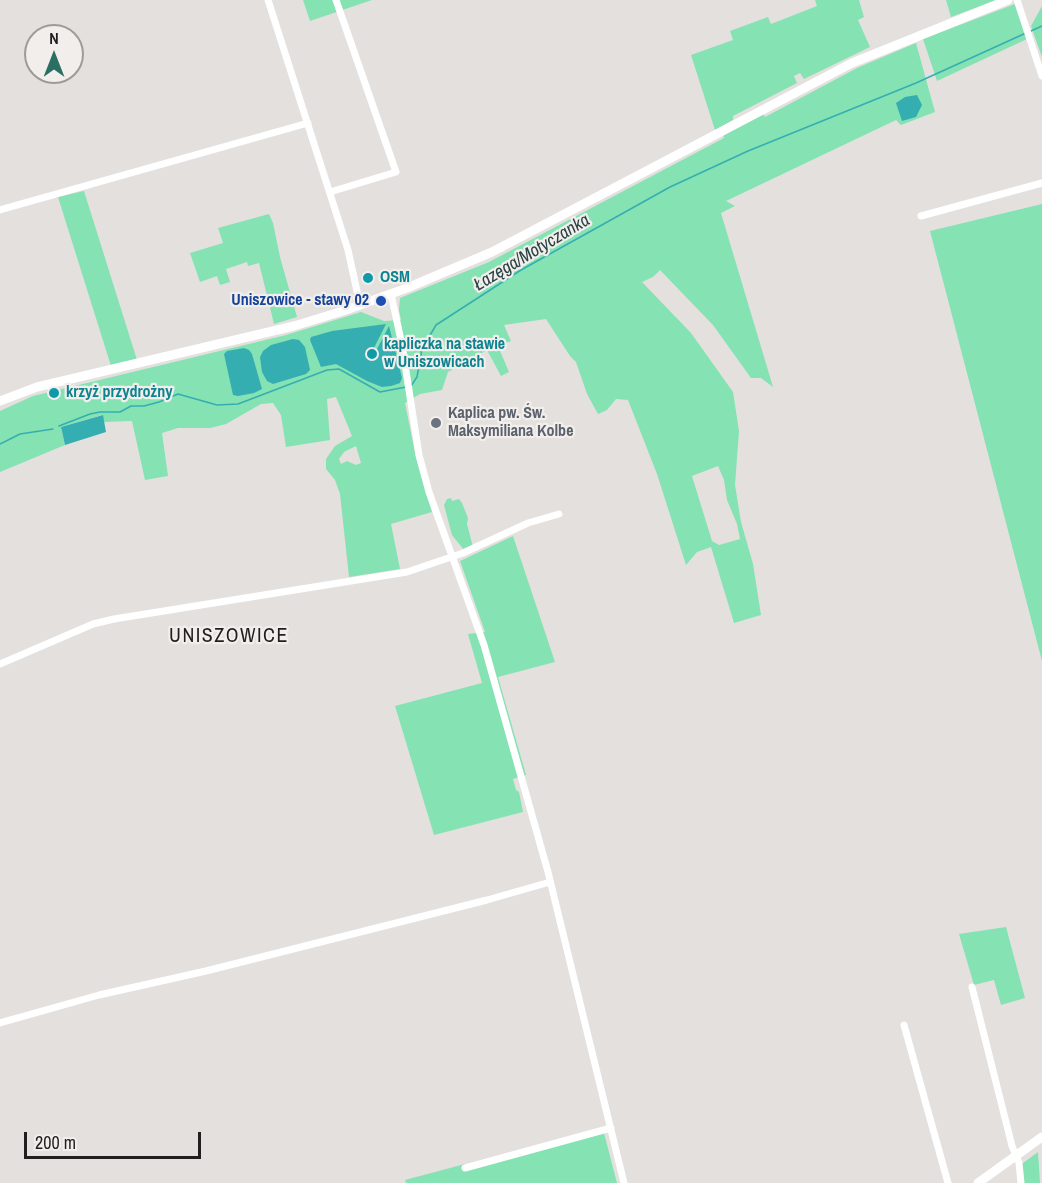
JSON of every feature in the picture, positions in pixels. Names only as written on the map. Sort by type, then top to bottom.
[{"type":"street","points":[[268,0],[348,250],[360,305]]},
{"type":"street","points":[[330,192],[396,172],[336,0]]},
{"type":"street","points":[[0,401],[37,387],[278,330],[391,294],[492,252],[852,63],[1008,0]]},
{"type":"street","points":[[1017,0],[1042,76]]},
{"type":"street","points":[[0,210],[308,123]]},
{"type":"street","points":[[921,216],[1042,183]]},
{"type":"street","points":[[391,294],[408,380],[419,455],[429,492],[484,645],[550,882],[624,1183]]},
{"type":"street","points":[[0,664],[88,626],[114,619],[407,572],[463,553],[518,527],[559,514]]},
{"type":"street","points":[[0,1023],[99,995],[206,972],[550,882]]},
{"type":"street","points":[[972,987],[1012,1146],[1020,1166],[1021,1183]]},
{"type":"street","points":[[904,1025],[948,1183]]},
{"type":"street","points":[[465,1168],[611,1128]]},
{"type":"street","points":[[978,1183],[1042,1137]]},
{"type":"green space","points":[[303,0],[372,0],[310,21]]},
{"type":"green space","points":[[815,0],[859,0],[864,17],[858,20],[870,47],[804,79],[800,73],[794,76],[797,83],[733,116],[733,120],[715,130],[691,55],[733,40],[730,31],[768,17],[771,24],[817,6]]},
{"type":"green space","points":[[946,0],[996,0],[951,17]]},
{"type":"green space","points":[[1015,4],[1027,39],[937,81],[923,39]]},
{"type":"green space","points":[[1042,6],[1042,57],[1031,26]]},
{"type":"green space","points":[[916,43],[935,112],[901,125],[896,120],[726,201],[735,206],[721,213],[773,387],[761,378],[751,378],[713,325],[660,270],[653,277],[642,282],[691,333],[733,392],[739,431],[735,485],[741,522],[753,564],[761,615],[734,623],[711,547],[697,552],[686,565],[657,474],[628,400],[616,399],[607,410],[598,414],[587,394],[576,362],[546,319],[504,325],[511,341],[498,346],[509,372],[501,376],[487,350],[448,372],[442,390],[420,394],[405,403],[416,458],[432,512],[391,524],[400,569],[349,577],[340,494],[335,480],[326,469],[326,459],[335,446],[352,436],[336,397],[327,399],[330,440],[286,447],[281,415],[273,403],[261,404],[226,424],[210,428],[178,428],[162,433],[168,476],[145,480],[132,421],[104,422],[102,415],[61,427],[65,445],[0,472],[0,411],[33,396],[286,335],[361,312],[384,321],[401,320],[400,298],[489,262],[724,138],[723,135],[763,114],[765,117],[857,68]],"holes":[[[356,446],[361,463],[356,465],[347,461],[341,464],[339,459],[344,452]],[[718,466],[740,539],[719,545],[712,541],[692,476]]]},
{"type":"green space","points":[[84,191],[137,360],[111,366],[58,197]]},
{"type":"green space","points":[[1042,204],[1042,661],[930,231]]},
{"type":"green space","points":[[269,214],[297,317],[274,324],[259,263],[248,266],[247,262],[226,269],[230,282],[220,285],[217,276],[200,282],[190,253],[223,243],[218,228]]},
{"type":"green space","points":[[451,498],[452,501],[459,499],[462,503],[468,518],[467,524],[473,547],[464,550],[452,535],[444,505],[447,499]]},
{"type":"green space","points":[[513,536],[555,662],[498,677],[526,775],[513,779],[516,790],[519,792],[523,812],[434,835],[395,706],[482,683],[468,634],[485,632],[460,561]]},
{"type":"green space","points":[[1006,927],[1025,998],[1001,1005],[994,980],[974,985],[959,934]]},
{"type":"green space","points":[[604,1133],[617,1183],[406,1183],[405,1180],[465,1164],[467,1170]]},
{"type":"green space","points":[[1038,1152],[1040,1183],[1021,1183],[1019,1166]]},
{"type":"water","points":[[917,95],[922,105],[916,117],[902,121],[896,103],[905,97]]},
{"type":"water","points":[[386,324],[374,348],[368,353],[373,359],[377,357],[377,349],[389,326],[402,378],[400,383],[382,387],[336,364],[321,367],[310,340],[311,337],[332,331]]},
{"type":"water","points":[[293,339],[299,340],[305,347],[310,370],[306,374],[273,384],[267,381],[262,372],[260,357],[263,351],[271,345]]},
{"type":"water","points":[[244,348],[252,354],[262,389],[238,396],[233,395],[224,354],[227,351]]},
{"type":"water","points":[[103,415],[106,432],[65,445],[61,427]]},
{"type":"waterway","name":"Łazęga/Motyczanka","points":[[1031,31],[1042,26]]},
{"type":"waterway","name":"Łazęga/Motyczanka","points":[[411,386],[417,377],[422,349],[436,325],[521,270],[670,187],[748,151],[916,83],[1026,33]]},
{"type":"waterway","name":"Łazęga/Motyczanka","points":[[59,426],[90,414],[120,412],[131,406],[144,406],[178,394],[217,405],[238,404],[327,370],[339,369],[380,392],[406,387]]},
{"type":"waterway","name":"Łazęga/Motyczanka","points":[[0,444],[20,434],[53,429]]},
{"type":"place","name":"OSM","points":[[368,278]]},
{"type":"place","name":"Uniszowice - stawy 02","points":[[381,301]]},
{"type":"place","name":"kapliczka na stawie w Uniszowicach","points":[[372,354]]},
{"type":"place","name":"krzyż przydrożny","points":[[54,393]]},
{"type":"place","name":"Kaplica pw. Św. Maksymiliana Kolbe","points":[[436,423]]},
{"type":"district","name":"UNISZOWICE","points":[[229,637]]}]
